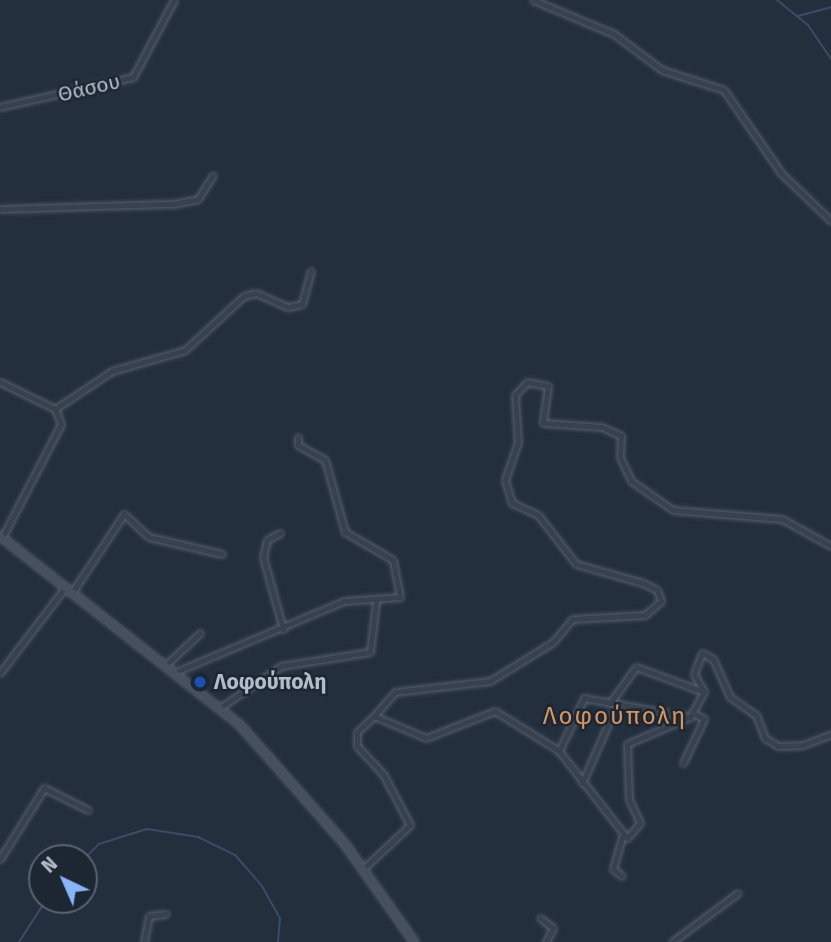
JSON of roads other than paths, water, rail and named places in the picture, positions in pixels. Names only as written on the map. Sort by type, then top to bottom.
[{"type":"street","name":"Θάσου","points":[[0,107],[133,77],[174,0]]},
{"type":"street","points":[[533,0],[614,34],[662,70],[724,90],[781,173],[831,221]]},
{"type":"street","points":[[0,209],[173,204],[198,199],[214,175]]},
{"type":"street","points":[[55,409],[112,372],[185,350],[244,296],[256,293],[288,307],[302,304],[311,271]]},
{"type":"street","points":[[0,382],[55,409],[61,424],[1,537],[168,663],[221,707],[364,868],[414,942]]},
{"type":"street","points":[[364,868],[410,825],[383,774],[357,746],[357,732],[395,692],[490,681],[553,642],[572,619],[645,615],[661,601],[657,590],[643,583],[576,564],[538,515],[512,503],[505,480],[518,443],[516,395],[527,382],[548,386],[543,423],[602,427],[621,436],[620,457],[631,481],[673,510],[782,519],[831,546]]},
{"type":"street","points":[[178,671],[344,601],[376,602],[400,597],[393,560],[345,532],[325,460],[298,445],[298,437]]},
{"type":"street","points":[[0,673],[70,589],[124,514],[149,537],[222,554]]},
{"type":"street","points":[[280,533],[267,540],[263,556],[283,629]]},
{"type":"street","points":[[221,707],[281,666],[370,652],[376,602]]},
{"type":"street","points":[[168,663],[200,633]]},
{"type":"street","points":[[704,692],[694,674],[702,653],[713,659],[730,697],[756,715],[765,738],[778,746],[803,745],[831,734]]},
{"type":"street","points":[[582,783],[614,703],[636,667],[704,692]]},
{"type":"street","points":[[622,837],[632,835],[640,823],[629,799],[627,744],[691,715],[704,692]]},
{"type":"street","points":[[559,751],[584,698],[704,719],[683,763]]},
{"type":"street","points":[[374,716],[426,738],[495,711],[559,751],[622,837]]},
{"type":"street","points":[[0,859],[44,788],[88,810]]},
{"type":"street","points":[[621,876],[613,869],[622,837]]},
{"type":"street","points":[[673,942],[738,893]]},
{"type":"street","points":[[144,942],[149,916],[166,914]]},
{"type":"street","points":[[540,918],[553,928],[546,942]]},
{"type":"waterway","points":[[777,0],[808,25],[831,59]]},
{"type":"waterway","points":[[798,16],[831,7]]},
{"type":"waterway","points":[[98,845],[147,829],[198,837],[235,855],[262,886],[280,918],[278,942]]},
{"type":"waterway","points":[[19,942],[37,914]]},
{"type":"place","name":"Λοφούπολη","points":[[200,682]]},
{"type":"district","name":"Λοφούπολη","points":[[615,717]]}]
